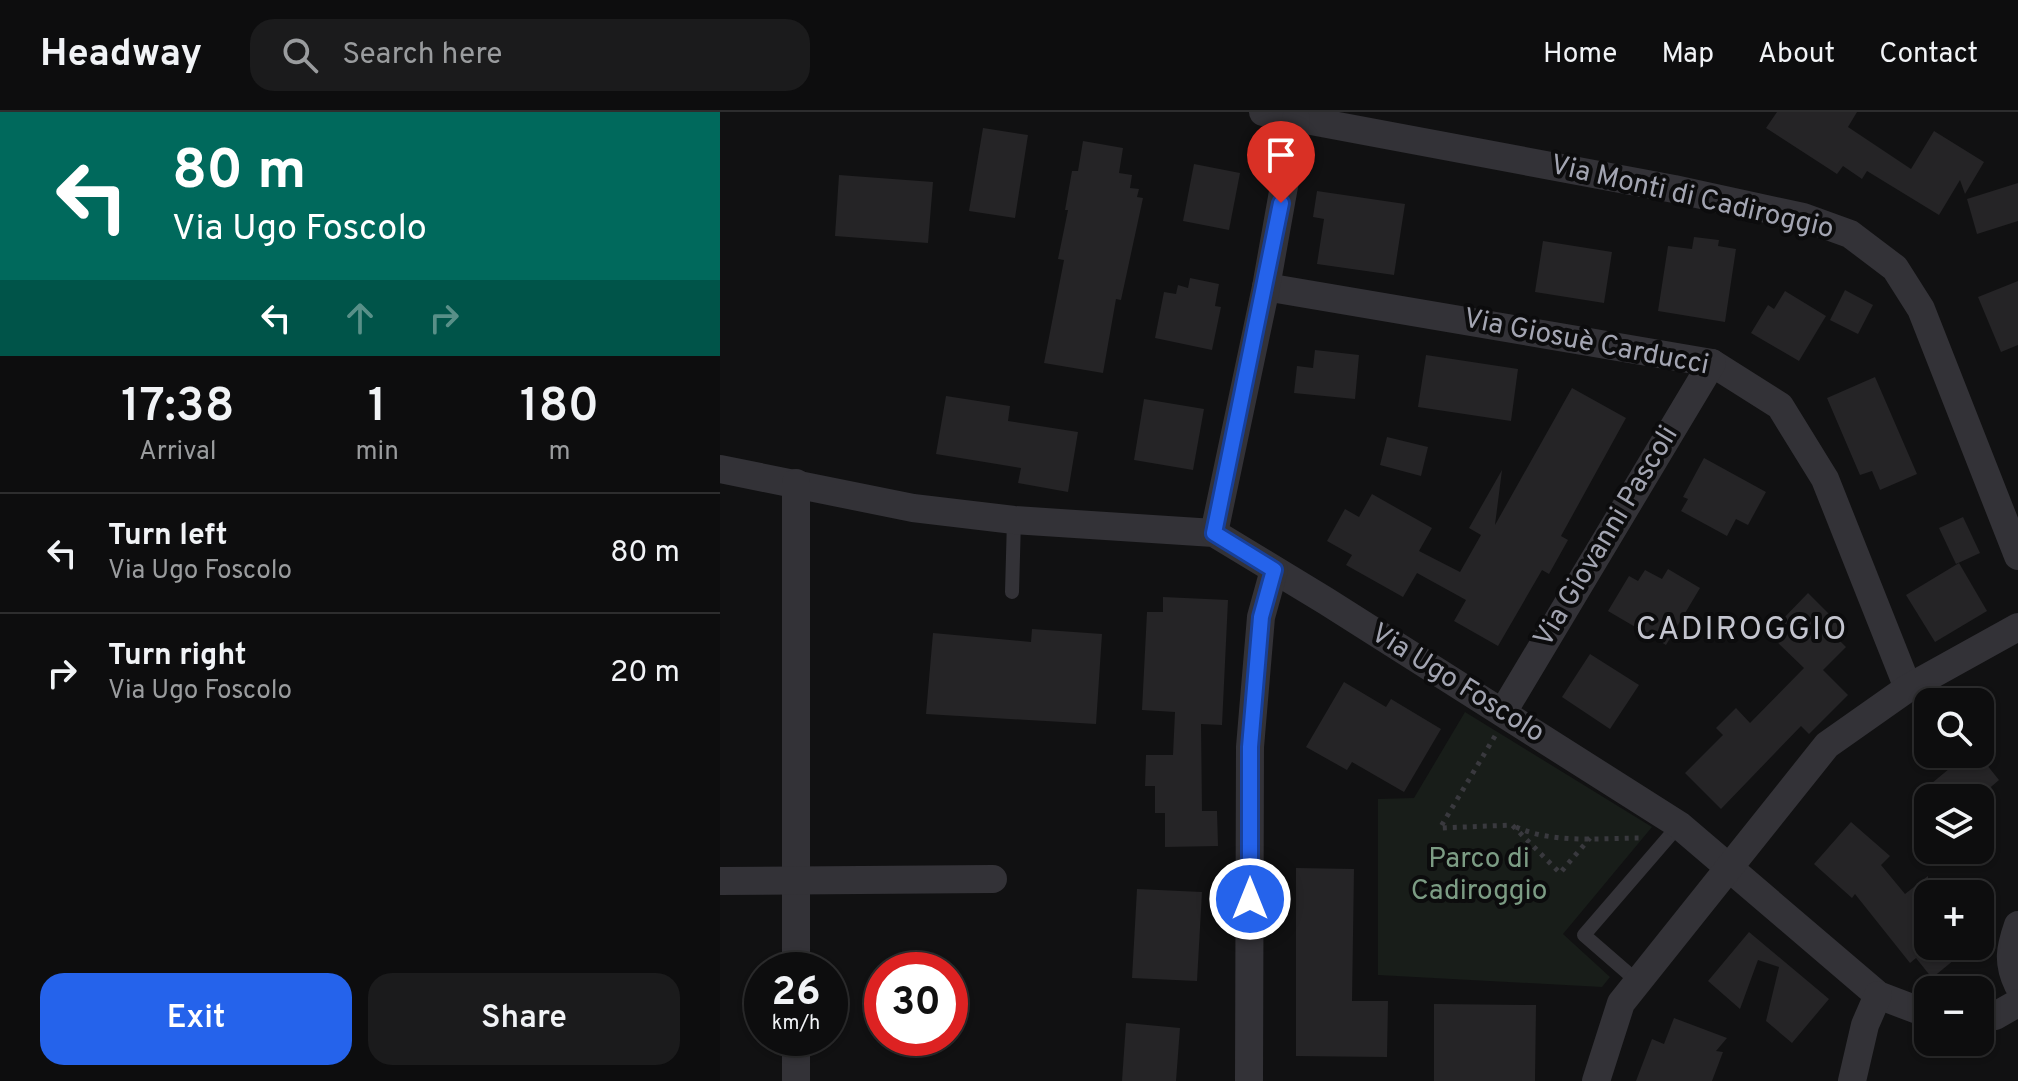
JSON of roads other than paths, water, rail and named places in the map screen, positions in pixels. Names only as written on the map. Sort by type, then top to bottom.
[{"type":"street","name":"Via Monti di Cadiroggio","points":[[1263,112],[1674,189],[1803,217],[1850,234],[1895,268],[1921,309],[2018,556]]},
{"type":"street","points":[[720,469],[913,508],[1014,520],[1214,533],[1266,287],[1296,119]]},
{"type":"street","name":"Via Giosuè Carducci","points":[[1266,287],[1712,363],[1780,406],[1825,479],[1908,688]]},
{"type":"street","name":"Via Giovanni Pascoli","points":[[1503,712],[1712,363]]},
{"type":"street","points":[[796,483],[796,952]]},
{"type":"street","name":"Via Ugo Foscolo","points":[[1214,533],[1503,712],[1674,832],[1728,866],[1878,995],[1914,1009]]},
{"type":"street","points":[[1249,1081],[1250,747],[1261,617],[1274,570]]},
{"type":"street","points":[[1596,1081],[1621,1003],[1827,745],[1908,688],[2018,627]]},
{"type":"street","points":[[720,881],[993,879]]},
{"type":"street","points":[[2018,925],[2010,949],[2010,969],[2018,985]]},
{"type":"street","points":[[1852,1081],[1865,1025],[1878,995]]},
{"type":"street","points":[[1994,1016],[2018,1003]]},
{"type":"street","points":[[796,1056],[796,1081]]},
{"type":"lane","points":[[1012,592],[1014,520]]},
{"type":"lane","points":[[1637,981],[1584,935],[1674,832]]},
{"type":"district","name":"CADIROGGIO","points":[[1742,631]]},
{"type":"park label","name":"Parco di Cadiroggio","points":[[1479,876]]}]
